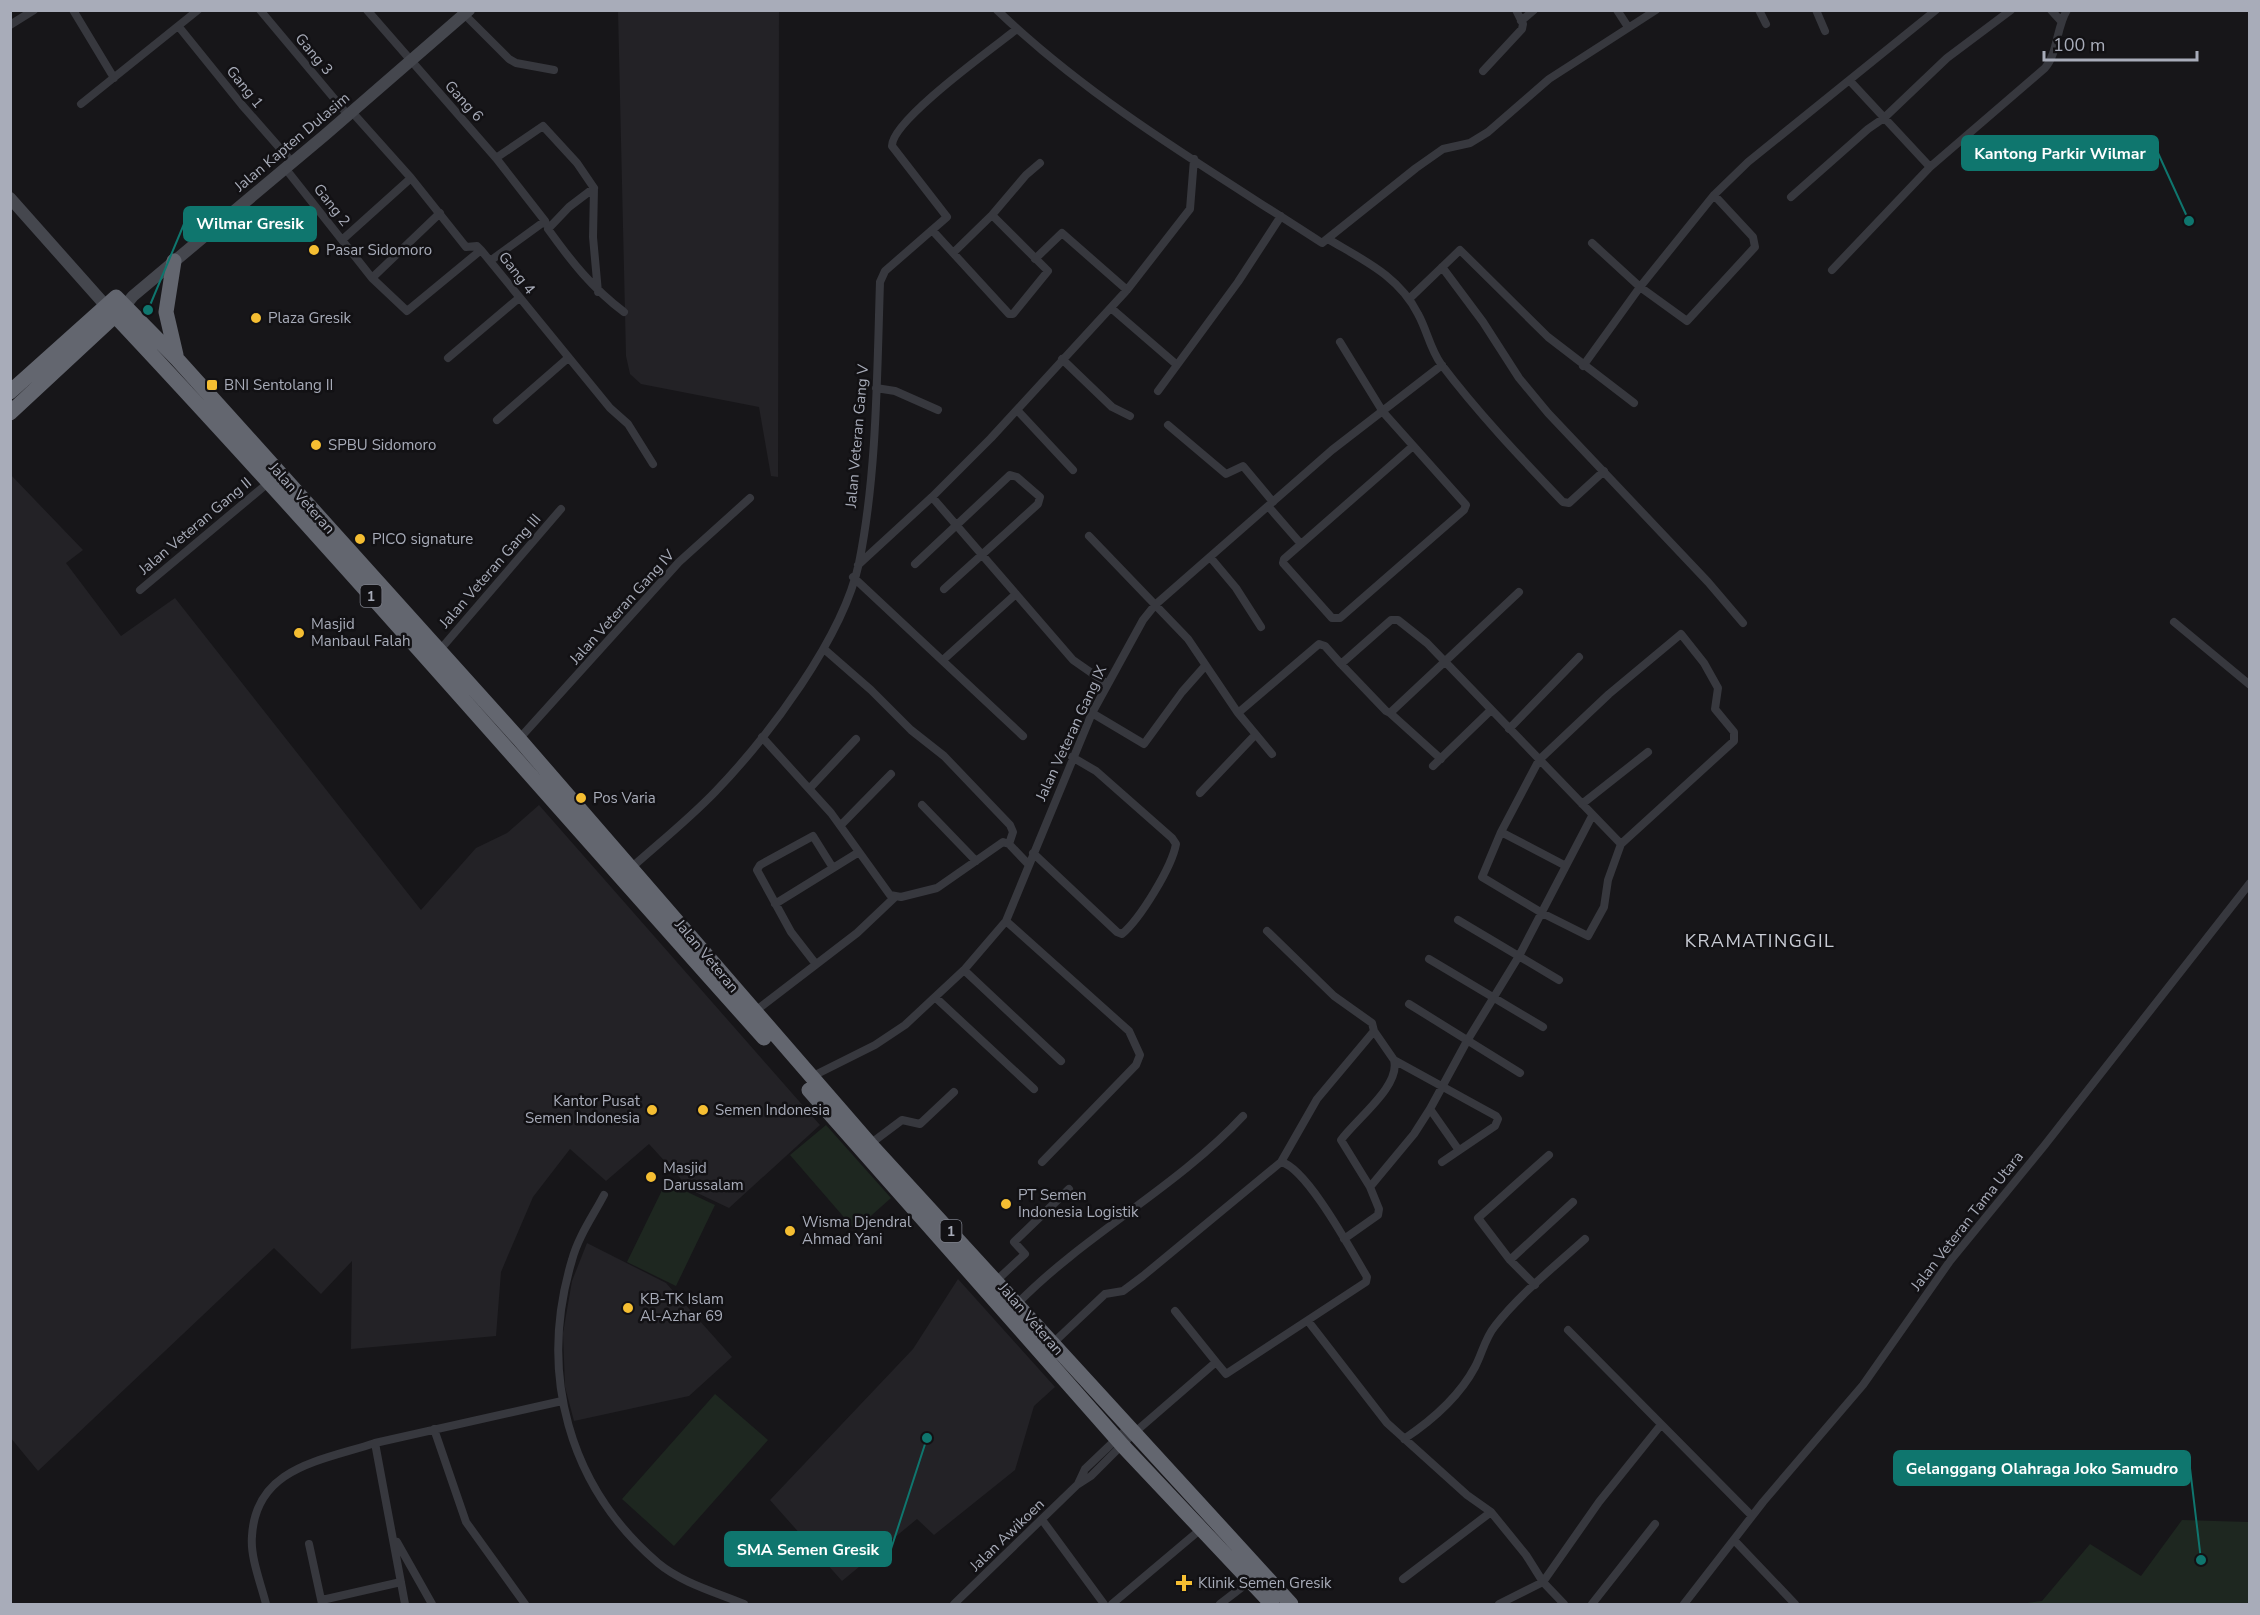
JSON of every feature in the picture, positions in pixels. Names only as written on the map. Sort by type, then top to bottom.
[{"type":"highway","points":[[174,261],[166,312],[177,359]]},
{"type":"highway","points":[[10,392],[119,304]]},
{"type":"highway","points":[[10,413],[119,304]]},
{"type":"highway","name":"Jalan Veteran","points":[[119,304],[177,359],[519,739],[565,803]]},
{"type":"highway","name":"Jalan Veteran","points":[[119,304],[268,483],[565,803],[786,1063],[1120,1442],[1272,1605]]},
{"type":"highway","name":"Jalan Veteran","points":[[607,852],[631,868],[870,1144],[1018,1303],[1052,1344],[1291,1605]]},
{"type":"main road","name":"Jalan Kapten Dulasim","points":[[119,304],[350,114],[467,12]]},
{"type":"main road","points":[[10,198],[86,280],[119,304]]},
{"type":"street","points":[[10,25],[34,10]]},
{"type":"street","points":[[73,10],[114,78]]},
{"type":"street","points":[[81,104],[198,10]]},
{"type":"street","name":"Gang 3","points":[[260,10],[350,114]]},
{"type":"street","name":"Gang 6","points":[[367,10],[496,158],[577,269],[598,292],[624,312]]},
{"type":"street","points":[[997,10],[1046,56],[1104,101],[1322,243],[1443,149],[1470,143],[1488,132],[1549,79],[1656,10]]},
{"type":"street","points":[[1483,71],[1519,33],[1522,26],[1516,10]]},
{"type":"street","points":[[1521,21],[1534,10]]},
{"type":"street","points":[[1617,10],[1628,27]]},
{"type":"street","points":[[1759,10],[1766,24]]},
{"type":"street","points":[[1816,10],[1825,31]]},
{"type":"street","points":[[1583,366],[1640,287],[1714,195],[1797,120],[1850,81],[1936,10]]},
{"type":"street","points":[[1791,197],[1868,129],[1884,118],[1947,58],[2011,10]]},
{"type":"street","points":[[2051,10],[2061,21]]},
{"type":"street","points":[[1832,270],[1930,167],[2045,68],[2051,60],[2061,21],[2067,10]]},
{"type":"street","points":[[467,12],[509,59],[516,63],[554,70]]},
{"type":"street","name":"Gang 1","points":[[179,27],[289,165]]},
{"type":"street","name":"Jalan Veteran Gang V","points":[[631,868],[715,792],[762,737],[824,649],[840,618],[858,565],[872,455],[880,282],[885,271],[946,219],[946,214],[892,146],[892,140],[915,111],[1017,29]]},
{"type":"street","points":[[1850,81],[1930,167]]},
{"type":"street","name":"Gang 4","points":[[350,114],[411,178],[466,247],[477,246],[481,250],[610,408],[628,424],[653,464]]},
{"type":"street","points":[[496,158],[545,127],[577,163],[594,188],[593,237],[598,292]]},
{"type":"street","points":[[858,565],[932,497],[1017,410],[1127,290],[1191,209],[1194,159]]},
{"type":"street","points":[[953,253],[1040,163]]},
{"type":"street","name":"Gang 2","points":[[289,165],[372,278],[407,311],[481,250]]},
{"type":"street","points":[[342,240],[411,178]]},
{"type":"street","points":[[490,261],[546,225],[594,188]]},
{"type":"street","points":[[1592,243],[1640,287],[1687,321],[1751,252],[1755,243],[1753,237],[1714,195]]},
{"type":"street","points":[[372,278],[440,213]]},
{"type":"street","points":[[932,230],[1011,314],[1048,271],[992,215]]},
{"type":"street","points":[[1158,391],[1238,282],[1281,216]]},
{"type":"street","points":[[1035,259],[1062,233],[1127,290]]},
{"type":"street","points":[[1328,239],[1401,286],[1442,365],[1511,448],[1563,502],[1569,503],[1604,471]]},
{"type":"street","points":[[1409,299],[1458,250],[1463,252],[1548,337],[1634,403]]},
{"type":"street","points":[[1442,267],[1483,322],[1519,378],[1548,413],[1743,624]]},
{"type":"street","points":[[448,358],[519,298]]},
{"type":"street","points":[[1111,308],[1177,366]]},
{"type":"street","points":[[1340,342],[1383,412],[1466,502],[1466,507],[1340,618],[1332,618],[1283,563],[1288,554],[1413,447]]},
{"type":"street","points":[[496,420],[568,358]]},
{"type":"street","points":[[1062,359],[1112,407],[1130,416]]},
{"type":"street","name":"Jalan Veteran Gang IX","points":[[811,1077],[892,1035],[936,998],[964,970],[1006,921],[1072,757],[1106,683],[1143,620],[1155,605],[1332,450],[1442,365]]},
{"type":"street","points":[[876,388],[895,391],[938,410]]},
{"type":"street","points":[[1017,410],[1073,470]]},
{"type":"street","points":[[1168,425],[1226,474],[1243,466],[1301,544]]},
{"type":"street","points":[[915,564],[1010,475],[1017,477],[1040,497],[1038,504],[944,589]]},
{"type":"street","name":"Jalan Veteran Gang II","points":[[140,590],[268,483]]},
{"type":"street","points":[[932,497],[1073,660],[1106,683]]},
{"type":"street","name":"Jalan Veteran Gang IV","points":[[519,739],[679,562],[750,498]]},
{"type":"street","name":"Jalan Veteran Gang III","points":[[439,651],[561,509]]},
{"type":"street","points":[[1089,536],[1188,639],[1238,713],[1272,754]]},
{"type":"street","points":[[1210,557],[1236,588],[1261,627]]},
{"type":"street","points":[[853,577],[1023,735]]},
{"type":"street","points":[[1390,712],[1446,663],[1519,592]]},
{"type":"street","points":[[943,660],[1016,594]]},
{"type":"street","points":[[1341,664],[1394,619],[1412,629],[1621,844]]},
{"type":"street","points":[[2174,622],[2250,684]]},
{"type":"street","points":[[1677,635],[1684,636],[1719,688],[1715,709],[1734,732],[1734,741],[1621,844],[1608,880],[1604,907],[1588,936],[1542,914],[1482,877],[1539,760],[1677,635]]},
{"type":"street","points":[[1238,713],[1319,645],[1325,646],[1386,711],[1390,712],[1441,759]]},
{"type":"street","points":[[824,649],[871,690],[911,730],[944,756],[1002,816],[1013,828],[1009,844]]},
{"type":"street","points":[[1509,729],[1579,657]]},
{"type":"street","points":[[1092,713],[1144,744],[1205,666]]},
{"type":"street","points":[[1433,766],[1491,710]]},
{"type":"street","points":[[1200,793],[1256,735]]},
{"type":"street","points":[[762,737],[841,825],[885,890],[895,897]]},
{"type":"street","points":[[810,788],[856,739]]},
{"type":"street","points":[[1582,804],[1648,752]]},
{"type":"street","points":[[1033,854],[1080,899],[1122,934],[1162,880],[1175,852],[1176,844],[1172,838],[1096,771],[1072,757]]},
{"type":"street","points":[[841,825],[891,774]]},
{"type":"street","points":[[921,805],[976,861]]},
{"type":"street","points":[[1370,1187],[1414,1134],[1443,1088],[1467,1041],[1519,956],[1592,816]]},
{"type":"street","points":[[1502,832],[1566,866]]},
{"type":"street","points":[[815,963],[791,932],[757,875],[760,865],[813,836],[833,868]]},
{"type":"street","points":[[754,1012],[857,933],[895,897],[937,888],[999,844],[1009,844],[1029,865]]},
{"type":"street","points":[[775,904],[859,852]]},
{"type":"street","name":"Jalan Veteran Tama Utara","points":[[1684,1605],[1752,1516],[1863,1385],[1950,1261],[2044,1146],[2250,883]]},
{"type":"street","points":[[1458,920],[1559,980]]},
{"type":"street","points":[[1006,921],[1129,1031],[1140,1055],[1136,1065],[1042,1162]]},
{"type":"street","points":[[1267,931],[1334,996],[1372,1023],[1374,1031],[1394,1060],[1396,1069],[1389,1084],[1341,1140],[1370,1187],[1379,1212],[1344,1239]]},
{"type":"street","points":[[1429,960],[1543,1027]]},
{"type":"street","points":[[964,970],[1061,1061]]},
{"type":"street","points":[[936,998],[1034,1089]]},
{"type":"street","points":[[1409,1004],[1520,1073]]},
{"type":"street","points":[[1052,1344],[1105,1294],[1123,1291],[1281,1162],[1317,1099],[1374,1031]]},
{"type":"street","points":[[1394,1060],[1498,1119],[1495,1126],[1442,1162]]},
{"type":"street","points":[[870,1144],[902,1120],[920,1124],[954,1092]]},
{"type":"street","points":[[1430,1109],[1458,1149]]},
{"type":"street","points":[[1018,1303],[1073,1252],[1216,1145],[1243,1116]]},
{"type":"street","points":[[1535,1285],[1510,1260],[1478,1218],[1549,1155]]},
{"type":"street","points":[[1174,1311],[1226,1374],[1366,1282],[1367,1277],[1309,1183],[1292,1166],[1281,1162]]},
{"type":"street","points":[[996,1280],[1025,1254],[1014,1242],[1069,1189]]},
{"type":"street","points":[[604,1195],[572,1259],[558,1319],[562,1401],[572,1436],[593,1489],[611,1515],[658,1563],[691,1583],[744,1605]]},
{"type":"street","points":[[1510,1260],[1573,1202]]},
{"type":"street","points":[[1404,1439],[1426,1424],[1446,1405],[1474,1368],[1490,1332],[1511,1306],[1585,1239]]},
{"type":"street","points":[[1308,1321],[1387,1423],[1467,1495],[1491,1512],[1526,1555],[1543,1582],[1564,1605]]},
{"type":"street","points":[[1568,1330],[1621,1382],[1660,1426],[1752,1516]]},
{"type":"street","name":"Jalan Awikoen","points":[[954,1605],[1043,1521],[1077,1485],[1091,1476],[1131,1431],[1216,1362]]},
{"type":"street","points":[[266,1605],[251,1538],[261,1500],[273,1482],[300,1468],[375,1443],[562,1401]]},
{"type":"street","points":[[1499,1605],[1543,1582],[1599,1502],[1660,1426]]},
{"type":"street","points":[[434,1429],[466,1522],[525,1605]]},
{"type":"street","points":[[375,1443],[394,1535],[405,1605]]},
{"type":"street","points":[[1403,1579],[1491,1512]]},
{"type":"street","points":[[1043,1521],[1104,1605]]},
{"type":"street","points":[[1593,1605],[1655,1524]]},
{"type":"street","points":[[1112,1605],[1201,1529]]},
{"type":"street","points":[[394,1535],[432,1605]]},
{"type":"street","points":[[1734,1540],[1795,1605]]},
{"type":"street","points":[[309,1544],[322,1603],[401,1582]]},
{"type":"street","points":[[1220,1605],[1250,1581]]},
{"type":"shaded area","points":[[618,11],[779,11],[778,477],[771,476],[759,407],[641,384],[630,374],[626,356]]},
{"type":"shaded area","points":[[10,474],[83,550],[66,563],[121,636],[175,598],[421,910],[476,848],[507,833],[539,805],[820,1125],[729,1208],[691,1190],[649,1144],[606,1181],[570,1149],[533,1197],[501,1272],[496,1336],[351,1349],[352,1261],[321,1294],[274,1248],[38,1471],[10,1437]]},
{"type":"shaded area","points":[[826,1125],[891,1198],[855,1230],[790,1155]]},
{"type":"shaded area","points":[[666,1182],[715,1205],[676,1286],[627,1262]]},
{"type":"shaded area","name":"KB-TK Islam Al-Azhar 69","points":[[587,1243],[666,1283],[732,1357],[689,1396],[574,1421],[565,1387],[563,1333],[572,1281]]},
{"type":"shaded area","points":[[958,1279],[1055,1387],[1034,1406],[1015,1470],[934,1535],[917,1519],[842,1581],[770,1500],[913,1349]]},
{"type":"shaded area","points":[[715,1394],[768,1440],[674,1546],[622,1499]]},
{"type":"shaded area","points":[[2182,1520],[2249,1522],[2249,1604],[2020,1604],[2042,1601],[2090,1544],[2141,1576]]},
{"type":"place","name":"Kantong Parkir Wilmar","points":[[2189,221]]},
{"type":"place","name":"Pasar Sidomoro","points":[[314,250]]},
{"type":"place","name":"Wilmar Gresik","points":[[148,310]]},
{"type":"place","name":"Plaza Gresik","points":[[256,318]]},
{"type":"place","name":"BNI Sentolang II","points":[[212,385]]},
{"type":"place","name":"SPBU Sidomoro","points":[[316,445]]},
{"type":"place","name":"PICO signature","points":[[360,539]]},
{"type":"place","name":"Masjid Manbaul Falah","points":[[299,633]]},
{"type":"place","name":"Pos Varia","points":[[581,798]]},
{"type":"place","name":"Kantor Pusat Semen Indonesia","points":[[652,1110]]},
{"type":"place","name":"Semen Indonesia","points":[[703,1110]]},
{"type":"place","name":"Masjid Darussalam","points":[[651,1177]]},
{"type":"place","name":"PT Semen Indonesia Logistik","points":[[1006,1204]]},
{"type":"place","name":"Wisma Djendral Ahmad Yani","points":[[790,1231]]},
{"type":"place","name":"KB-TK Islam Al-Azhar 69","points":[[628,1308]]},
{"type":"place","name":"SMA Semen Gresik","points":[[927,1438]]},
{"type":"place","name":"Gelanggang Olahraga Joko Samudro","points":[[2201,1560]]},
{"type":"place","name":"Klinik Semen Gresik","points":[[1184,1583]]},
{"type":"district","name":"KRAMATINGGIL","points":[[1760,941]]}]
